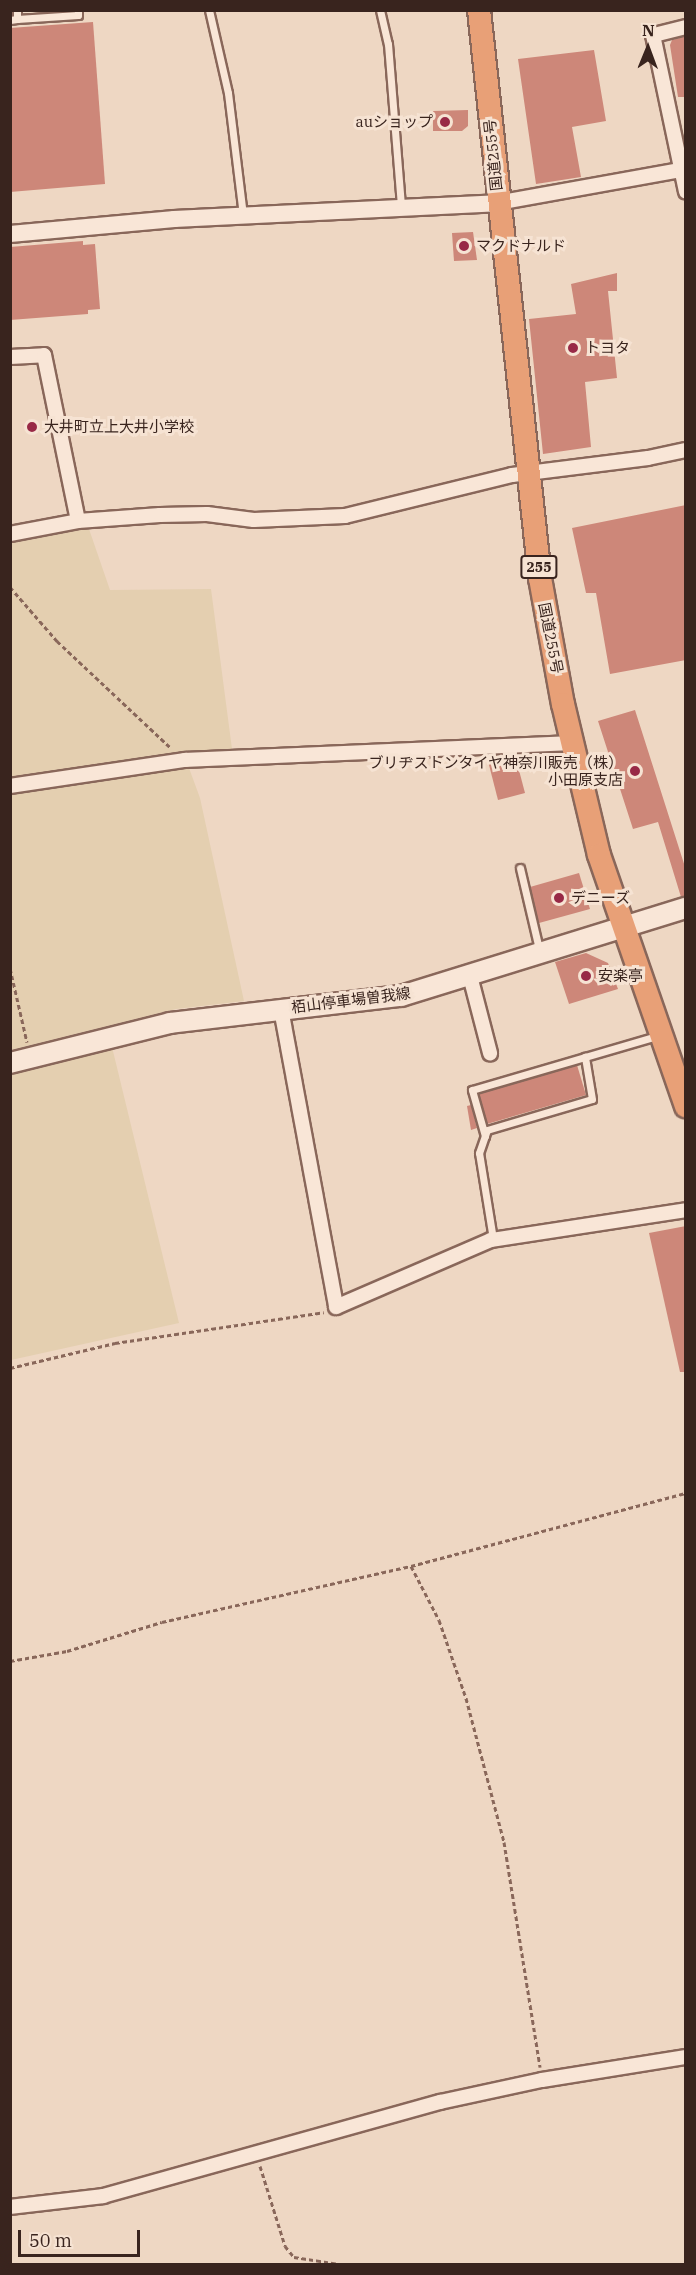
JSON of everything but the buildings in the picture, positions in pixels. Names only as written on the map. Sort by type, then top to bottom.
[{"type":"highway","name":"国道255号","points":[[479,10],[497,203],[540,578],[572,743],[622,926],[686,1106]]},
{"type":"main road","name":"栢山停車場曽我線","points":[[10,1063],[170,1023],[401,996],[686,908]]},
{"type":"street","points":[[686,27],[653,35],[686,192]]},
{"type":"street","points":[[10,234],[243,215],[497,203],[682,170]]},
{"type":"street","points":[[10,357],[44,355],[78,521]]},
{"type":"street","points":[[10,534],[78,521],[160,515],[207,514],[254,520],[345,516],[528,473],[648,459],[686,450]]},
{"type":"street","points":[[10,786],[185,760],[572,743]]},
{"type":"street","points":[[470,976],[490,1053]]},
{"type":"street","points":[[281,1009],[336,1307],[493,1239],[686,1210]]},
{"type":"street","points":[[10,2207],[103,2196],[441,2102],[542,2080],[686,2057]]},
{"type":"lane","points":[[16,10],[14,19],[78,15],[78,10]]},
{"type":"lane","points":[[208,10],[228,93],[243,215]]},
{"type":"lane","points":[[380,10],[388,44],[401,207]]},
{"type":"lane","points":[[520,868],[540,953]]},
{"type":"lane","points":[[493,1239],[479,1153],[486,1133],[472,1090],[660,1035]]},
{"type":"lane","points":[[486,1133],[592,1099],[585,1057]]},
{"type":"path","points":[[10,587],[57,641],[185,760]]},
{"type":"path","points":[[10,968],[30,1058]]},
{"type":"path","points":[[10,1368],[115,1343],[326,1312],[336,1307]]},
{"type":"path","points":[[10,1661],[67,1651],[162,1622],[411,1566],[686,1493]]},
{"type":"path","points":[[411,1566],[439,1620],[466,1698],[504,1842],[542,2080]]},
{"type":"path","points":[[256,2155],[285,2246],[294,2257],[340,2265]]},
{"type":"shaded area","points":[[89,529],[110,590],[211,589],[232,749],[11,779],[11,539]]},
{"type":"shaded area","points":[[189,768],[200,798],[244,1001],[176,1009],[11,1050],[11,791]]},
{"type":"shaded area","points":[[112,1047],[179,1323],[11,1360],[11,1074]]},
{"type":"place","name":"auショップ","points":[[445,122]]},
{"type":"place","name":"マクドナルド","points":[[464,246]]},
{"type":"place","name":"トヨタ","points":[[573,348]]},
{"type":"place","name":"大井町立上大井小学校","points":[[32,427]]},
{"type":"place","name":"ブリヂストンタイヤ神奈川販売（株） 小田原支店","points":[[635,771]]},
{"type":"place","name":"デニーズ","points":[[559,898]]},
{"type":"place","name":"安楽亭","points":[[586,976]]}]
